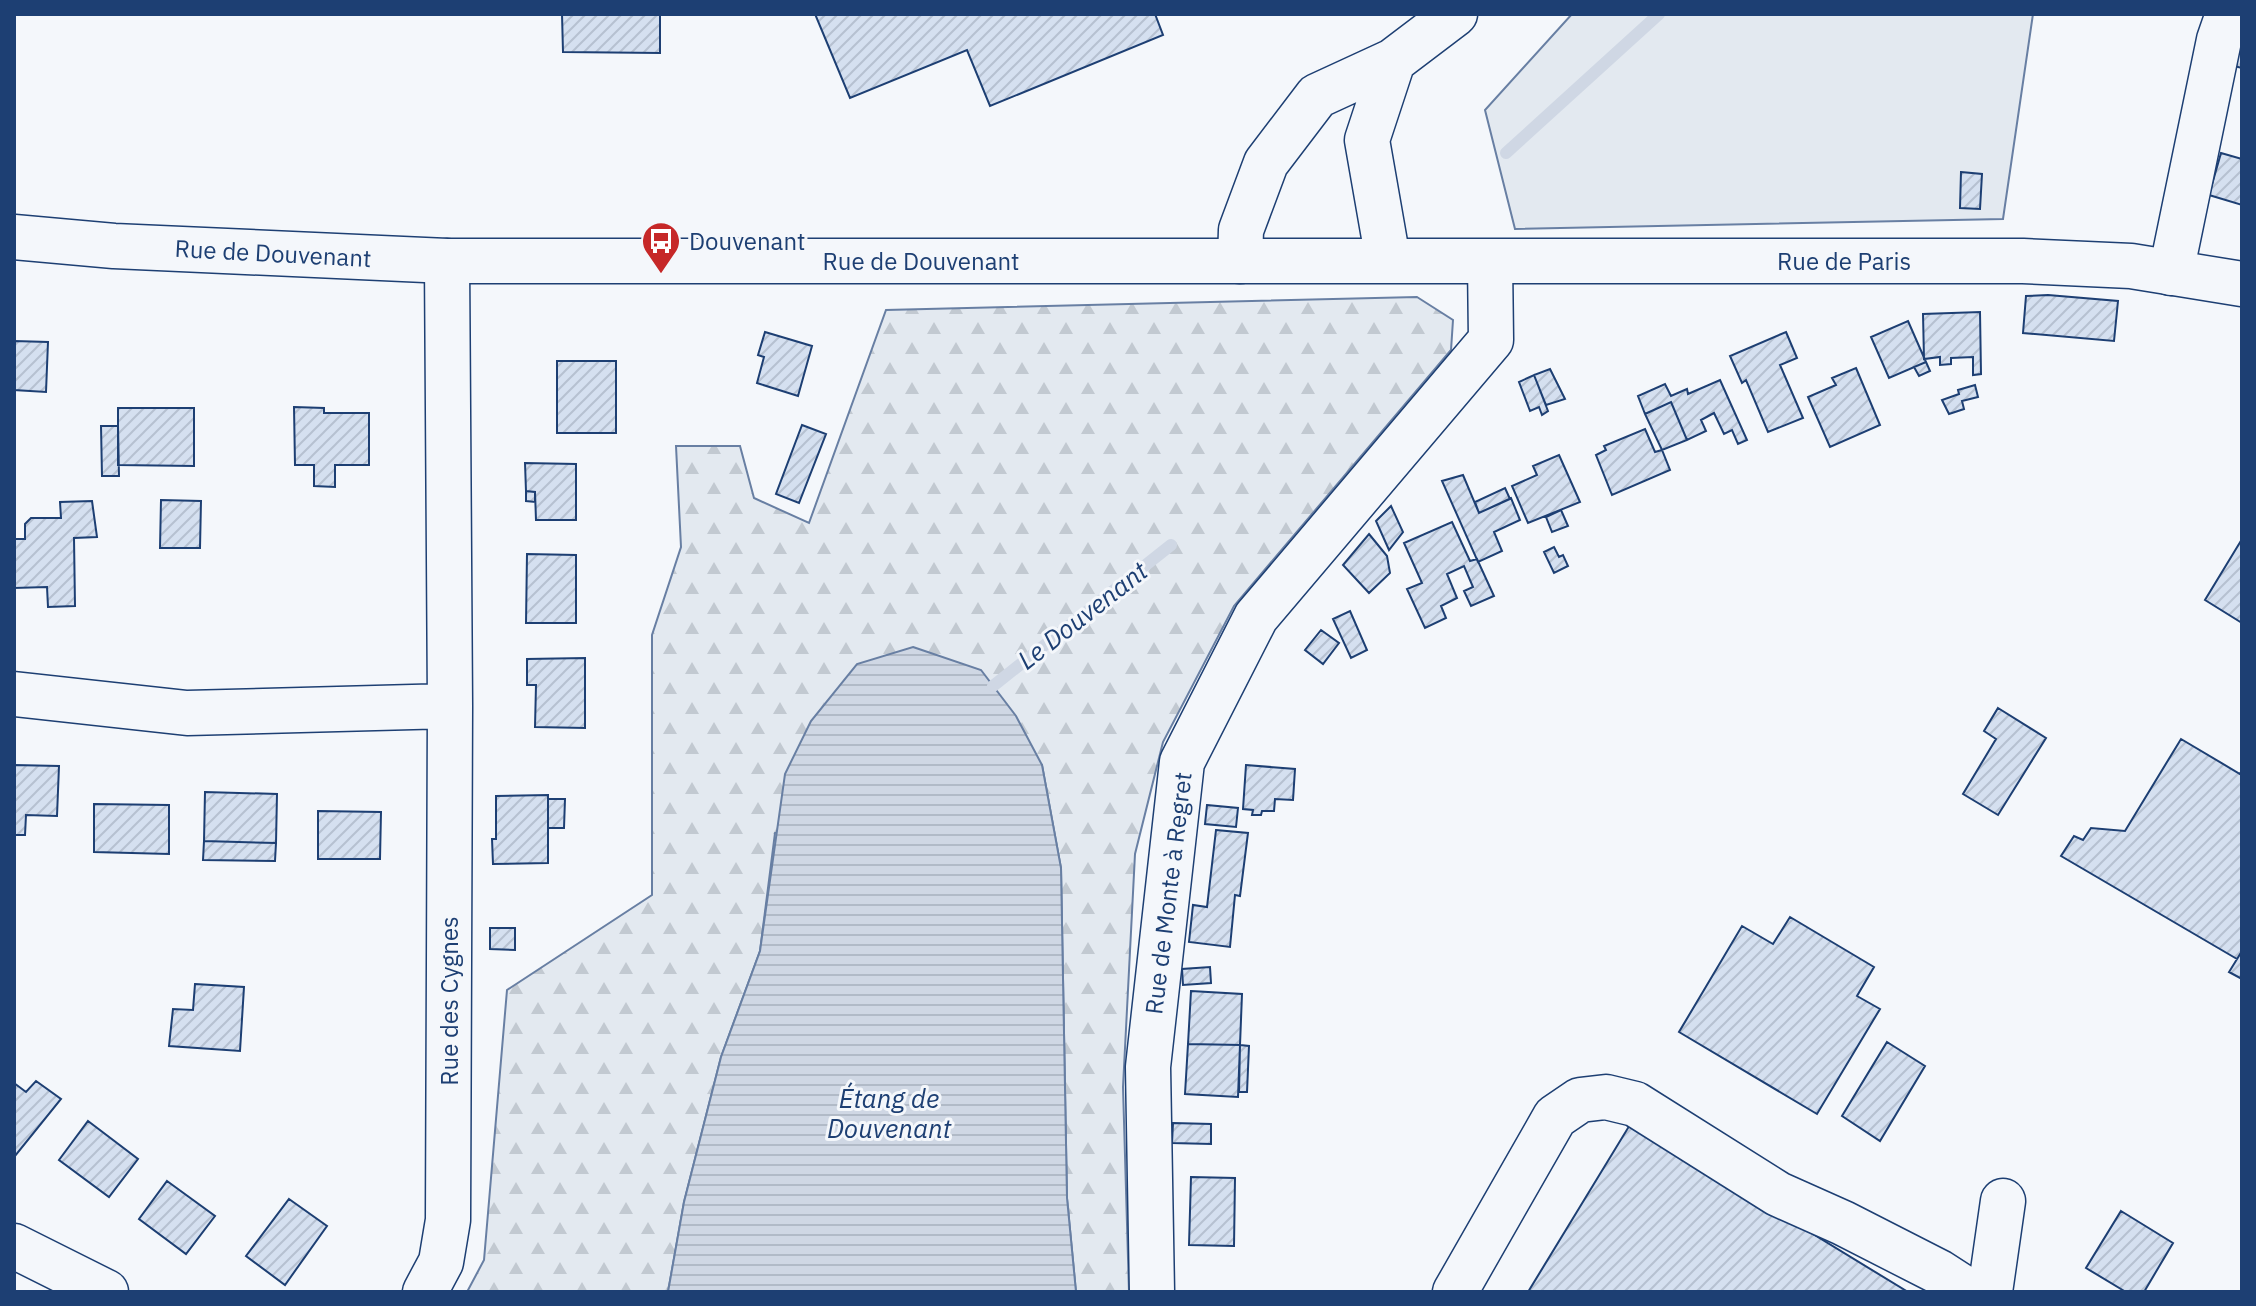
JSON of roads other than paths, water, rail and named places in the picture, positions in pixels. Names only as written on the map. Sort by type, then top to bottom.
[{"type":"street","points":[[1240,261],[1241,230],[1266,163],[1317,96],[1393,61],[1455,14]]},
{"type":"street","points":[[2171,273],[2219,40],[2228,14]]},
{"type":"street","points":[[1388,260],[1367,140],[1393,61]]},
{"type":"street","name":"Rue de Douvenant","points":[[14,237],[114,246],[447,261],[1445,261]]},
{"type":"street","name":"Rue des Cygnes","points":[[425,1292],[441,1262],[448,1220],[450,706],[447,261]]},
{"type":"street","name":"Rue de Paris","points":[[1445,261],[2023,261],[2131,266],[2242,284]]},
{"type":"street","name":"Rue de Monte à Regret","points":[[1152,1292],[1148,1067],[1182,762],[1256,617],[1491,340],[1490,262]]},
{"type":"street","points":[[14,694],[187,713],[450,706]]},
{"type":"street","points":[[1455,1292],[1555,1117],[1580,1100],[1606,1097],[1635,1104],[1778,1194],[1912,1258],[1970,1292]]},
{"type":"street","points":[[1990,1292],[2003,1201]]},
{"type":"street","points":[[14,1246],[106,1292]]},
{"type":"water","name":"Étang de Douvenant","points":[[913,647],[981,670],[1016,716],[1042,765],[1061,868],[1067,1198],[1076,1292],[668,1292],[684,1202],[721,1057],[760,951],[785,774],[811,721],[857,664]]},
{"type":"waterway","name":"Le Douvenant","points":[[1506,153],[1659,14]]},
{"type":"waterway","name":"Le Douvenant","points":[[993,686],[1171,545]]},
{"type":"place","name":"Douvenant","points":[[661,275]]}]
